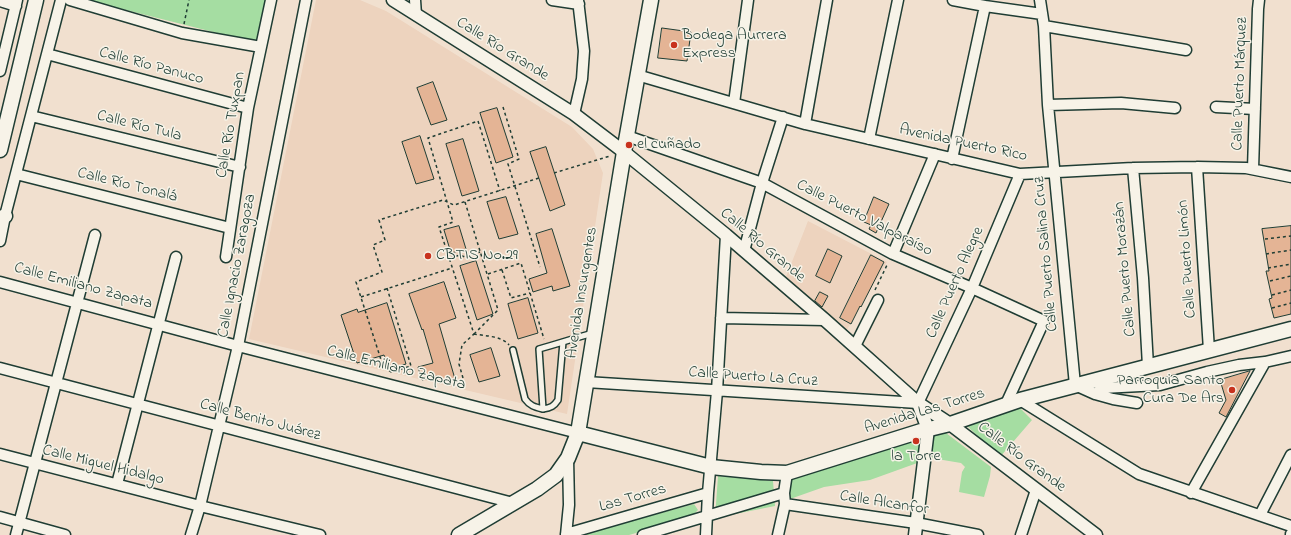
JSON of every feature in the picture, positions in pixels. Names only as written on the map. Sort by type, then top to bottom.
[{"type":"main road","points":[[0,150],[36,0]]},
{"type":"main road","name":"Avenida Insurgentes","points":[[459,535],[513,504],[556,475],[568,458],[578,433],[626,136],[651,0]]},
{"type":"main road","name":"Avenida Las Torres","points":[[787,473],[928,429],[950,424],[1013,402],[1291,328]]},
{"type":"main road","name":"Calle Emiliano Zapata","points":[[578,433],[710,467],[787,473]]},
{"type":"street","points":[[0,241],[2,218],[16,174],[60,0]]},
{"type":"street","points":[[70,0],[182,33],[262,48]]},
{"type":"street","name":"Calle Río Tuxpan","points":[[226,257],[248,108],[271,0]]},
{"type":"street","name":"Calle Ignacio Zaragoza","points":[[191,535],[200,506],[238,346],[306,0]]},
{"type":"street","name":"Calle Río Grande","points":[[393,0],[574,114],[624,152],[726,235],[855,346],[918,403],[950,424],[1096,535]]},
{"type":"street","points":[[415,0],[416,15]]},
{"type":"street","points":[[552,0],[579,2],[584,51],[582,79],[574,114]]},
{"type":"street","points":[[734,103],[748,0]]},
{"type":"street","points":[[805,124],[827,0]]},
{"type":"street","points":[[869,139],[898,0]]},
{"type":"street","points":[[953,0],[1042,14]]},
{"type":"street","name":"Calle Puerto Salina Cruz","points":[[1040,0],[1044,26],[1048,105],[1075,385]]},
{"type":"street","name":"Calle Puerto Márquez","points":[[1253,169],[1259,0]]},
{"type":"street","points":[[0,1],[17,3],[0,71]]},
{"type":"street","points":[[952,159],[985,6]]},
{"type":"street","points":[[1044,26],[1186,50]]},
{"type":"street","name":"Calle Río Panuco","points":[[47,54],[248,108]]},
{"type":"street","name":"Avenida Puerto Rico","points":[[637,75],[805,124],[1020,174],[1133,168],[1198,167],[1253,169],[1291,177]]},
{"type":"street","points":[[1048,105],[1121,103],[1175,108]]},
{"type":"street","points":[[1216,107],[1255,109]]},
{"type":"street","name":"Calle Río Tula","points":[[31,116],[240,167]]},
{"type":"street","points":[[744,251],[762,183],[782,118]]},
{"type":"street","name":"Calle Puerto Valparaíso","points":[[626,136],[762,183],[893,254],[1044,321],[1013,402]]},
{"type":"street","points":[[893,254],[934,154]]},
{"type":"street","name":"Calle Puerto Limón","points":[[1198,167],[1209,350]]},
{"type":"street","name":"Calle Puerto Morazán","points":[[1133,168],[1143,278],[1148,366]]},
{"type":"street","name":"Calle Río Tonalá","points":[[16,174],[230,228]]},
{"type":"street","name":"Calle Puerto Alegre","points":[[918,403],[972,288],[1020,174]]},
{"type":"street","points":[[16,535],[95,235]]},
{"type":"street","points":[[706,535],[717,390],[726,235]]},
{"type":"street","points":[[117,484],[176,257]]},
{"type":"street","name":"Calle Emiliano Zapata","points":[[0,282],[238,346],[578,433]]},
{"type":"street","points":[[855,346],[878,300]]},
{"type":"street","points":[[721,318],[825,320]]},
{"type":"street","points":[[1095,394],[1102,388],[1160,385],[1207,372],[1291,356]]},
{"type":"street","points":[[1192,493],[1265,362]]},
{"type":"street","name":"Calle Benito Juárez","points":[[0,368],[513,504]]},
{"type":"street","name":"Calle Puerto La Cruz","points":[[586,382],[918,403]]},
{"type":"street","points":[[1075,385],[1095,394],[1112,399],[1137,403]]},
{"type":"street","points":[[1013,402],[1138,474],[1291,526]]},
{"type":"street","points":[[915,529],[928,429],[918,403]]},
{"type":"street","name":"Calle Miguel Hidalgo","points":[[0,454],[200,506],[283,530],[320,535]]},
{"type":"street","points":[[1260,516],[1291,455]]},
{"type":"street","points":[[566,535],[569,505],[568,458]]},
{"type":"street","points":[[778,535],[785,498],[787,473]]},
{"type":"street","points":[[1021,535],[1036,490]]},
{"type":"street","name":"Las Torres","points":[[566,535],[708,493]]},
{"type":"street","points":[[643,535],[707,516],[785,498]]},
{"type":"street","name":"Calle Alcanfor","points":[[785,498],[915,529],[978,535]]},
{"type":"street","points":[[0,517],[65,535]]},
{"type":"lane","points":[[543,409],[539,349],[594,333]]},
{"type":"lane","points":[[512,350],[525,399],[528,404],[543,409],[550,408],[555,405],[558,400],[563,342]]},
{"type":"path","points":[[182,33],[189,0]]},
{"type":"path","points":[[502,107],[519,159],[508,164],[540,267]]},
{"type":"path","points":[[474,334],[439,227],[453,222],[428,138],[478,121],[500,190]]},
{"type":"path","points":[[554,172],[624,152]]},
{"type":"path","points":[[387,288],[411,366],[391,372],[383,366],[356,282],[382,272],[372,245],[385,240],[379,220],[443,200],[454,205],[539,178]]},
{"type":"path","points":[[463,378],[459,364],[462,345],[498,310],[465,202]]},
{"type":"path","points":[[1265,239],[1291,236]]},
{"type":"path","points":[[1266,254],[1291,250]]},
{"type":"path","points":[[449,258],[460,255],[465,257],[480,252]]},
{"type":"path","points":[[878,300],[874,292],[893,254]]},
{"type":"path","points":[[487,274],[521,263],[546,347]]},
{"type":"path","points":[[1268,268],[1291,264]]},
{"type":"path","points":[[361,297],[452,268]]},
{"type":"path","points":[[502,270],[511,298],[530,293]]},
{"type":"path","points":[[1270,281],[1291,276]]},
{"type":"path","points":[[1272,295],[1291,290]]},
{"type":"path","points":[[1272,308],[1291,303]]},
{"type":"path","points":[[474,334],[507,342],[512,350]]},
{"type":"shaded area","name":"CBTIS No.29","points":[[316,0],[360,0],[386,11],[572,127],[593,149],[603,173],[567,414],[249,339]]},
{"type":"shaded area","points":[[808,221],[887,262],[845,333],[784,282]]},
{"type":"green space","points":[[86,0],[266,0],[257,43]]},
{"type":"green space","points":[[1017,405],[1032,420],[1000,457],[965,424],[980,421],[994,413]]},
{"type":"green space","points":[[942,430],[991,467],[984,497],[959,492],[962,472],[965,467],[961,463],[931,458],[934,435]]},
{"type":"green space","points":[[920,434],[920,462],[870,480],[824,487],[790,499],[789,478]]},
{"type":"green space","points":[[718,476],[773,481],[775,506],[715,518]]},
{"type":"green space","points":[[694,504],[698,510],[693,515],[685,519],[629,535],[581,535]]},
{"type":"building","name":"Bodega Aurrera Express","points":[[662,28],[691,32],[687,61],[658,58]]},
{"type":"building","points":[[433,82],[447,120],[431,125],[417,88]]},
{"type":"building","points":[[497,108],[513,157],[496,163],[480,113]]},
{"type":"building","points":[[420,136],[434,179],[416,184],[402,142]]},
{"type":"building","points":[[463,139],[479,191],[462,196],[446,144]]},
{"type":"building","points":[[546,147],[565,205],[550,211],[530,152]]},
{"type":"building","points":[[506,197],[518,234],[499,239],[487,202]]},
{"type":"building","points":[[874,197],[889,204],[876,233],[869,229],[871,225],[864,222]]},
{"type":"building","points":[[459,226],[466,249],[451,253],[444,230]]},
{"type":"building","points":[[1291,226],[1291,314],[1274,318],[1269,299],[1272,298],[1266,271],[1269,271],[1262,229]]},
{"type":"building","points":[[552,229],[570,286],[553,291],[552,286],[533,292],[529,279],[547,273],[536,234]]},
{"type":"building","points":[[828,249],[842,256],[830,283],[816,276]]},
{"type":"building","points":[[871,255],[884,262],[851,324],[840,318]]},
{"type":"building","points":[[476,261],[493,314],[477,320],[460,266]]},
{"type":"building","points":[[444,282],[456,318],[439,324],[455,379],[439,383],[437,376],[422,380],[418,367],[433,363],[423,329],[422,330],[409,294]]},
{"type":"building","points":[[820,292],[828,296],[822,307],[815,301]]},
{"type":"building","points":[[528,298],[538,333],[518,339],[508,304]]},
{"type":"building","points":[[387,303],[406,364],[389,369],[384,355],[357,363],[341,315],[357,309],[358,312]]},
{"type":"building","points":[[491,348],[500,376],[479,382],[470,355]]},
{"type":"building","name":"Parroquia Santo Cura De Ars","points":[[1250,371],[1226,417],[1219,413],[1226,400],[1220,380]]},
{"type":"place","name":"Bodega Aurrera Express","points":[[674,45]]},
{"type":"place","name":"el cuñado","points":[[629,145]]},
{"type":"place","name":"CBTIS No.29","points":[[428,256]]},
{"type":"place","name":"Parroquia Santo Cura De Ars","points":[[1232,390]]},
{"type":"place","name":"la Torre","points":[[916,441]]}]
